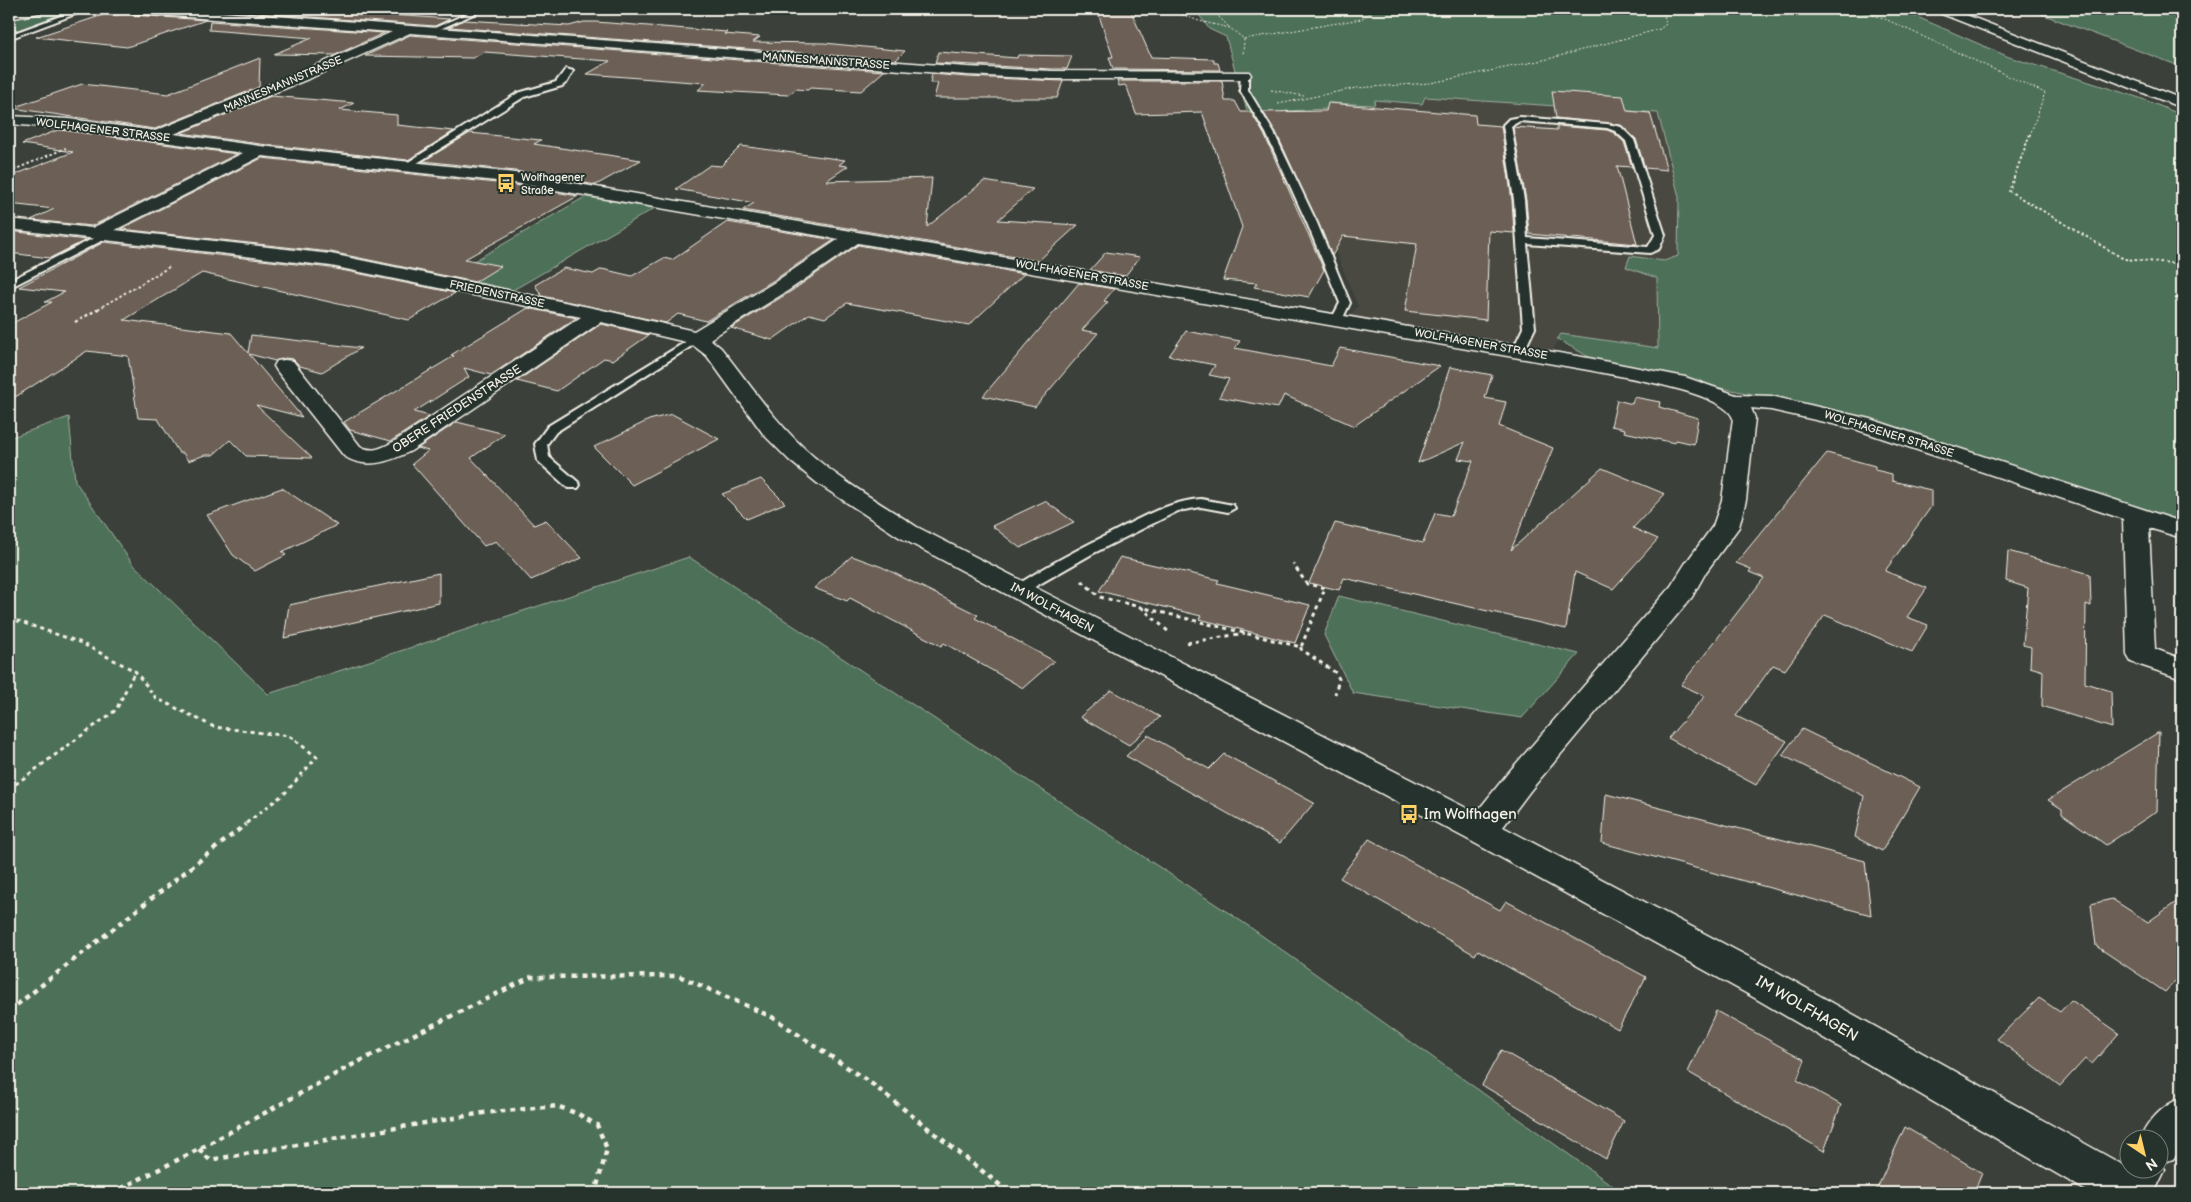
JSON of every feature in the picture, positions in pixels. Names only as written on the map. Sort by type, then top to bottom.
[{"type":"main road","points":[[9,15],[40,9]]},
{"type":"main road","name":"MANNESMANNSTRASSE","points":[[133,9],[967,71],[1052,75],[1245,78]]},
{"type":"main road","points":[[1941,9],[2182,104]]},
{"type":"main road","name":"MANNESMANNSTRASSE","points":[[156,137],[300,78],[409,30]]},
{"type":"main road","name":"WOLFHAGENER STRASSE","points":[[9,120],[110,130],[260,151],[515,178],[1518,351],[1677,382],[1704,390],[1733,402],[1771,403],[1862,424],[2182,530]]},
{"type":"main road","points":[[102,234],[260,151]]},
{"type":"main road","name":"FRIEDENSTRASSE","points":[[9,224],[209,245],[355,264],[598,315],[697,338]]},
{"type":"main road","points":[[697,338],[791,280],[856,236]]},
{"type":"main road","name":"OBERE FRIEDENSTRASSE","points":[[285,366],[352,450],[359,457],[373,458],[388,454],[403,446],[598,315]]},
{"type":"main road","name":"IM WOLFHAGEN","points":[[697,338],[714,352],[772,430],[826,478],[908,532],[1481,831],[2135,1185]]},
{"type":"main road","points":[[1481,831],[1526,774],[1682,591],[1694,570],[1726,527],[1734,500],[1744,418],[1741,410],[1733,402]]},
{"type":"main road","points":[[2136,516],[2141,655],[2182,669]]},
{"type":"main road","points":[[2168,1133],[2182,1117]]},
{"type":"lane","points":[[9,37],[86,9]]},
{"type":"lane","points":[[431,31],[482,9]]},
{"type":"lane","points":[[406,166],[522,95],[559,84],[564,80],[569,71]]},
{"type":"lane","points":[[1245,78],[1244,90],[1270,133],[1312,224],[1345,303],[1337,320]]},
{"type":"lane","points":[[1518,351],[1529,328],[1522,241],[1519,200],[1507,125],[1512,121],[1520,119],[1607,126],[1618,130],[1630,140],[1660,235],[1655,247],[1650,250],[1522,241]]},
{"type":"lane","points":[[9,286],[102,234]]},
{"type":"lane","points":[[573,485],[543,458],[542,444],[545,436],[570,416],[697,338]]},
{"type":"lane","points":[[1019,590],[1058,566],[1153,518],[1180,507],[1201,503],[1228,508]]},
{"type":"path","points":[[1167,9],[1191,19],[1230,28]]},
{"type":"path","points":[[1216,9],[1219,17],[1244,39],[1361,19],[1376,9]]},
{"type":"path","points":[[1244,39],[1245,78],[1279,93],[1308,96],[1356,88],[1431,83],[1548,59],[1660,29],[1666,24],[1663,9]]},
{"type":"path","points":[[1854,9],[1884,18],[2045,93],[2009,191],[2124,259],[2182,264]]},
{"type":"path","points":[[9,172],[110,130]]},
{"type":"path","points":[[74,322],[209,245]]},
{"type":"path","points":[[1293,564],[1307,584],[1325,588],[1301,647]]},
{"type":"path","points":[[1058,566],[1090,587],[1100,597],[1301,647],[1301,649],[1336,673],[1339,678],[1335,694]]},
{"type":"path","points":[[1140,607],[1174,638]]},
{"type":"path","points":[[9,618],[79,642],[135,671],[156,698],[214,727],[289,736],[317,757],[285,793],[9,1010]]},
{"type":"path","points":[[1181,644],[1246,633]]},
{"type":"path","points":[[9,789],[116,710],[135,671]]},
{"type":"path","points":[[112,1193],[199,1149],[352,1065],[532,977],[678,976],[772,1017],[872,1084],[1010,1193]]},
{"type":"path","points":[[199,1149],[210,1160],[483,1113],[557,1106],[578,1114],[597,1125],[607,1149],[595,1193]]},
{"type":"shaded area","points":[[1425,97],[1658,113],[1679,197],[1678,256],[1664,261],[1630,256],[1657,278],[1658,349],[1561,334],[1552,352],[1350,317],[1358,306],[1328,233],[1286,111],[1328,109],[1330,103],[1374,105],[1375,100],[1422,104]]},
{"type":"green space","points":[[48,9],[81,9],[9,35],[9,17]]},
{"type":"green space","points":[[1195,9],[1899,9],[2009,57],[2140,98],[2182,115],[2182,524],[1814,406],[1716,387],[1591,358],[1557,339],[1561,334],[1658,348],[1657,278],[1626,267],[1630,256],[1664,261],[1678,256],[1679,197],[1658,113],[1425,97],[1422,104],[1375,100],[1374,105],[1330,103],[1328,109],[1286,111],[1295,135],[1256,137],[1240,89],[1226,37],[1209,29]]},
{"type":"green space","points":[[2028,9],[2182,9],[2182,67]]},
{"type":"green space","points":[[585,197],[655,208],[513,290],[448,276]]},
{"type":"green space","points":[[69,417],[75,481],[132,563],[268,694],[689,557],[1247,925],[1623,1193],[9,1193],[9,438]]},
{"type":"green space","points":[[1339,596],[1579,654],[1522,718],[1353,693],[1324,635]]},
{"type":"building","points":[[119,9],[125,9],[133,15],[206,20],[127,47],[36,37],[106,14],[118,15]]},
{"type":"building","points":[[201,9],[305,9],[450,19],[435,26]]},
{"type":"building","points":[[1130,9],[1151,57],[1214,59],[1214,63],[1218,63],[1220,70],[1113,69],[1109,57],[1113,57],[1097,10]]},
{"type":"building","points":[[464,20],[569,26],[584,22],[596,22],[727,32],[724,34],[760,37],[753,42],[824,43],[905,51],[896,60],[449,27]]},
{"type":"building","points":[[210,21],[384,33],[335,55],[274,54],[312,38],[209,30]]},
{"type":"building","points":[[410,35],[884,71],[861,91],[810,88],[808,90],[796,89],[788,95],[698,90],[706,83],[587,74],[610,61],[484,52],[473,58],[365,56]]},
{"type":"building","points":[[938,52],[1017,58],[1018,55],[1072,56],[1067,69],[1052,69],[935,63]]},
{"type":"building","points":[[260,58],[259,87],[155,129],[12,108],[82,84],[168,94]]},
{"type":"building","points":[[932,74],[1063,81],[1057,98],[934,98],[938,83],[930,83]]},
{"type":"building","points":[[1117,81],[1222,81],[1225,101],[1235,101],[1241,112],[1251,112],[1264,134],[1324,270],[1309,297],[1254,287],[1257,283],[1223,280],[1242,227],[1202,112],[1136,114],[1128,90],[1125,85],[1119,86]]},
{"type":"building","points":[[1552,91],[1623,96],[1627,111],[1650,113],[1667,170],[1645,168],[1636,139],[1621,125],[1556,118]]},
{"type":"building","points":[[271,96],[354,103],[340,110],[397,115],[397,125],[454,131],[408,160],[260,144],[181,133]]},
{"type":"building","points":[[1328,103],[1475,115],[1476,124],[1501,126],[1512,200],[1514,233],[1489,231],[1486,320],[1405,311],[1417,244],[1343,236],[1332,256],[1276,132],[1263,112],[1326,111]]},
{"type":"building","points":[[1557,126],[1607,130],[1614,133],[1624,142],[1632,167],[1617,166],[1637,244],[1529,234],[1526,200],[1513,127],[1557,130]]},
{"type":"building","points":[[58,130],[237,154],[92,226],[31,220],[54,209],[9,204],[9,177],[73,152],[22,144]]},
{"type":"building","points":[[470,133],[541,140],[534,144],[641,160],[596,185],[515,171],[423,161]]},
{"type":"building","points":[[741,146],[845,160],[839,165],[848,166],[826,181],[932,178],[927,227],[984,181],[1033,189],[998,220],[1078,225],[1038,261],[743,210],[754,203],[676,189],[710,165],[721,166]]},
{"type":"building","points":[[262,158],[515,185],[578,196],[465,259],[501,266],[475,282],[331,252],[121,229]]},
{"type":"building","points":[[727,222],[834,240],[774,280],[706,321],[678,314],[666,323],[542,296],[535,285],[564,268],[593,274],[602,269],[632,276],[664,258],[672,260]]},
{"type":"building","points":[[9,231],[86,240],[50,258],[9,253]]},
{"type":"building","points":[[104,242],[331,268],[455,293],[409,320],[202,273],[124,320],[231,333],[248,353],[251,335],[361,348],[322,372],[300,366],[293,359],[285,358],[275,361],[249,354],[302,417],[256,405],[312,458],[246,456],[230,440],[213,455],[205,455],[188,461],[183,453],[179,453],[158,419],[138,418],[128,356],[87,351],[9,401],[9,325],[52,302],[45,302],[64,292],[19,287]]},
{"type":"building","points":[[858,245],[1024,274],[969,325],[847,303],[825,318],[809,314],[772,340],[731,328],[790,292]]},
{"type":"building","points":[[1106,252],[1140,257],[1125,276],[1090,270]]},
{"type":"building","points":[[1079,283],[1114,289],[1104,301],[1108,302],[1082,330],[1098,333],[1035,407],[983,396]]},
{"type":"building","points":[[528,308],[576,318],[491,375],[464,368],[469,377],[414,412],[430,416],[391,441],[350,430],[344,422],[454,356],[451,355]]},
{"type":"building","points":[[601,324],[649,335],[613,360],[604,358],[557,391],[517,381]]},
{"type":"building","points":[[1186,331],[1240,341],[1235,348],[1331,366],[1340,348],[1440,366],[1354,426],[1284,395],[1278,408],[1219,397],[1229,379],[1209,375],[1215,365],[1169,356]]},
{"type":"building","points":[[1450,367],[1492,375],[1485,398],[1506,402],[1499,426],[1553,448],[1511,550],[1602,468],[1665,494],[1633,528],[1658,539],[1613,589],[1575,572],[1566,629],[1344,578],[1339,590],[1309,583],[1335,523],[1423,543],[1435,513],[1451,516],[1473,461],[1458,459],[1465,442],[1418,463]]},
{"type":"building","points":[[1634,397],[1660,402],[1659,407],[1698,418],[1694,444],[1676,440],[1675,443],[1624,432],[1625,429],[1611,426],[1617,400],[1632,404]]},
{"type":"building","points":[[672,414],[719,439],[632,485],[594,447],[649,420]]},
{"type":"building","points":[[457,422],[505,434],[471,458],[534,525],[546,520],[582,558],[531,580],[496,541],[484,546],[412,464],[428,451],[418,448]]},
{"type":"building","points":[[1827,453],[1875,466],[1875,470],[1892,474],[1892,481],[1931,490],[1931,507],[1885,571],[1927,588],[1907,617],[1928,625],[1912,652],[1825,615],[1785,670],[1773,665],[1736,716],[1787,741],[1756,785],[1668,738],[1705,696],[1681,685],[1764,578],[1749,572],[1751,569],[1736,563]]},
{"type":"building","points":[[761,479],[785,503],[747,519],[722,494]]},
{"type":"building","points":[[282,488],[337,525],[282,552],[286,555],[255,571],[233,555],[207,515]]},
{"type":"building","points":[[1045,501],[1074,522],[1020,548],[992,526]]},
{"type":"building","points":[[2008,551],[2090,574],[2091,606],[2086,604],[2085,683],[2111,691],[2112,728],[2042,706],[2043,671],[2030,667],[2031,647],[2023,645],[2028,588],[2006,581]]},
{"type":"building","points":[[852,556],[882,567],[978,615],[975,618],[1054,661],[1023,688],[944,643],[941,646],[850,598],[847,601],[814,588]]},
{"type":"building","points":[[1120,557],[1219,580],[1217,583],[1310,605],[1295,643],[1199,619],[1201,616],[1099,591]]},
{"type":"building","points":[[439,573],[439,603],[284,638],[289,605]]},
{"type":"building","points":[[1111,690],[1160,717],[1129,745],[1080,717]]},
{"type":"building","points":[[1802,729],[1920,787],[1882,851],[1855,837],[1864,796],[1782,755]]},
{"type":"building","points":[[2159,732],[2157,811],[2106,845],[2062,814],[2062,809],[2048,800]]},
{"type":"building","points":[[1148,735],[1209,769],[1224,754],[1314,803],[1280,843],[1126,756]]},
{"type":"building","points":[[1606,794],[1865,861],[1871,915],[1602,843]]},
{"type":"building","points":[[1369,839],[1500,910],[1506,901],[1646,977],[1618,1029],[1478,950],[1475,955],[1340,878]]},
{"type":"building","points":[[2182,898],[2182,973],[2165,992],[2096,946],[2091,904],[2112,899],[2148,922]]},
{"type":"building","points":[[2039,998],[2060,1012],[2071,1000],[2119,1033],[2092,1064],[2085,1059],[2060,1086],[1997,1039]]},
{"type":"building","points":[[1716,1011],[1805,1060],[1797,1080],[1841,1105],[1824,1151],[1688,1072]]},
{"type":"building","points":[[1501,1050],[1624,1121],[1606,1159],[1482,1085]]},
{"type":"building","points":[[1905,1127],[1982,1173],[1974,1193],[1875,1193]]},
{"type":"place","name":"Wolfhagener Straße","points":[[506,183]]},
{"type":"place","name":"Im Wolfhagen","points":[[1409,814]]}]
